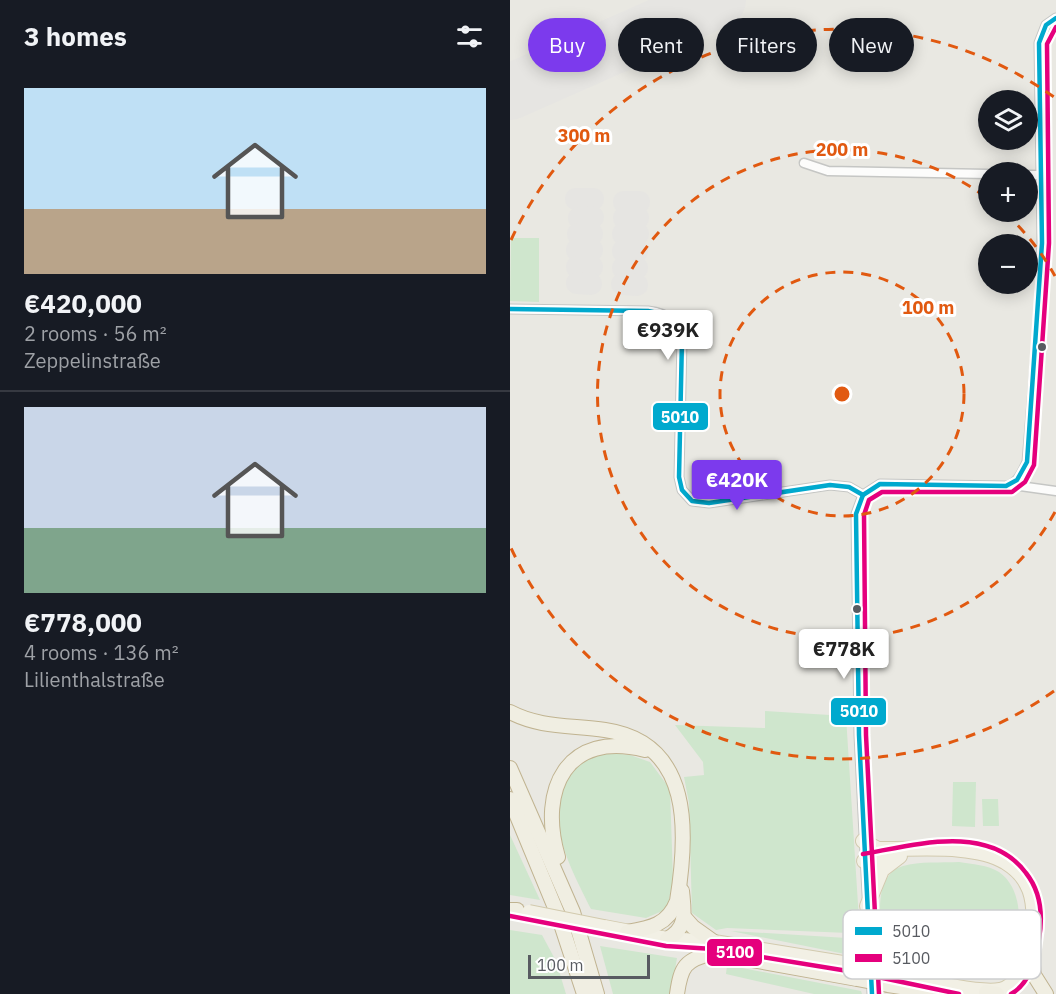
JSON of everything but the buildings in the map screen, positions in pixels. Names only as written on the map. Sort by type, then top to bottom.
[{"type":"highway","points":[[510,712],[554,726],[618,732],[645,744],[668,767],[678,788],[683,819],[681,880],[685,918],[680,930],[667,939]]},
{"type":"highway","points":[[563,888],[564,877],[554,845],[550,816],[551,802],[559,778],[575,759],[598,748],[630,747],[656,753]]},
{"type":"highway","points":[[510,768],[563,888],[581,937],[597,994]]},
{"type":"highway","points":[[510,799],[566,937],[584,994]]},
{"type":"highway","points":[[627,932],[654,926],[669,918],[677,901],[681,880]]},
{"type":"highway","points":[[685,918],[713,948],[843,970]]},
{"type":"highway","points":[[566,937],[575,994]]},
{"type":"highway","points":[[677,994],[680,975],[687,964],[713,948]]},
{"type":"highway","points":[[892,979],[945,994]]},
{"type":"highway","points":[[1037,979],[1046,994]]},
{"type":"main road","points":[[863,841],[878,849],[988,854],[1006,863],[1018,873],[1027,885],[1034,903],[1034,910]]},
{"type":"main road","points":[[864,861],[935,850]]},
{"type":"main road","points":[[867,906],[882,870],[891,861],[903,855]]},
{"type":"main road","points":[[517,910],[713,948]]},
{"type":"main road","points":[[895,979],[991,993],[1002,990],[1018,979]]},
{"type":"street","points":[[1012,485],[1021,475],[1027,462],[1039,316],[1042,175],[1039,43],[1046,25],[1056,18]]},
{"type":"street","points":[[804,163],[828,171],[978,174]]},
{"type":"street","points":[[510,309],[648,311],[662,313],[673,320],[682,339],[679,477],[682,490],[692,501],[709,503],[830,485],[849,487],[863,495]]},
{"type":"street","points":[[867,910],[855,570],[856,514],[863,495],[872,486],[890,483],[1012,485],[1056,490]]},
{"type":"street","points":[[871,979],[872,994]]},
{"type":"green space","points":[[511,238],[539,238],[539,302],[510,301]]},
{"type":"green space","points":[[765,711],[846,716],[858,910],[843,910],[843,933],[727,928],[716,930],[692,913],[689,803],[684,777],[704,775],[703,762],[675,725],[765,728]]},
{"type":"green space","points":[[611,753],[630,755],[650,762],[670,789],[673,880],[667,909],[646,918],[591,909],[574,875],[561,837],[558,818],[559,800],[565,782],[585,759]]},
{"type":"green space","points":[[953,782],[976,782],[975,827],[952,826]]},
{"type":"green space","points":[[982,799],[998,799],[999,826],[983,826]]},
{"type":"green space","points":[[510,835],[540,900],[510,895]]},
{"type":"green space","points":[[959,862],[995,870],[1008,881],[1014,892],[1018,910],[880,910],[885,881],[892,872],[916,863]]},
{"type":"green space","points":[[510,930],[542,935],[556,961],[566,994],[510,994]]},
{"type":"green space","points":[[731,931],[843,938],[843,954]]},
{"type":"green space","points":[[600,946],[677,958],[671,994],[613,994]]},
{"type":"green space","points":[[727,965],[861,991],[862,994],[814,994],[726,974]]},
{"type":"taxiway","points":[[576,199],[593,199]]},
{"type":"taxiway","points":[[624,202],[639,202]]},
{"type":"taxiway","points":[[579,218],[593,217]]},
{"type":"taxiway","points":[[624,218],[638,218]]},
{"type":"taxiway","points":[[578,234],[592,234]]},
{"type":"taxiway","points":[[623,234],[638,234]]},
{"type":"taxiway","points":[[577,250],[592,250]]},
{"type":"taxiway","points":[[623,251],[637,251]]},
{"type":"taxiway","points":[[577,267],[592,267]]},
{"type":"taxiway","points":[[623,268],[637,268]]},
{"type":"taxiway","points":[[577,283],[591,284]]},
{"type":"taxiway","points":[[622,284],[637,285]]},
{"type":"runway","points":[[510,92],[718,0]]},
{"type":"transit line","name":"5010","points":[[868,910],[859,735],[856,514],[863,495],[880,484],[1006,486],[1017,480],[1027,462],[1042,243],[1039,43],[1046,25],[1056,18]]},
{"type":"transit line","name":"5100","points":[[875,910],[866,735],[864,515],[869,500],[882,492],[1012,492],[1025,482],[1034,465],[1049,243],[1047,44],[1056,27]]},
{"type":"transit line","name":"5010","points":[[510,309],[648,311],[666,316],[678,327],[682,339],[679,477],[682,490],[692,501],[709,503],[830,485],[849,487],[863,495]]},
{"type":"transit line","name":"5100","points":[[863,854],[950,841],[992,848],[1011,857],[1026,873],[1035,888],[1040,910]]},
{"type":"transit line","name":"5100","points":[[510,916],[666,946],[713,949],[843,970]]},
{"type":"transit line","name":"5010","points":[[871,979],[872,994]]},
{"type":"transit line","name":"5100","points":[[878,979],[879,994]]},
{"type":"transit line","name":"5100","points":[[887,979],[959,994]]},
{"type":"transit line","name":"5100","points":[[1011,994],[1026,979]]}]
